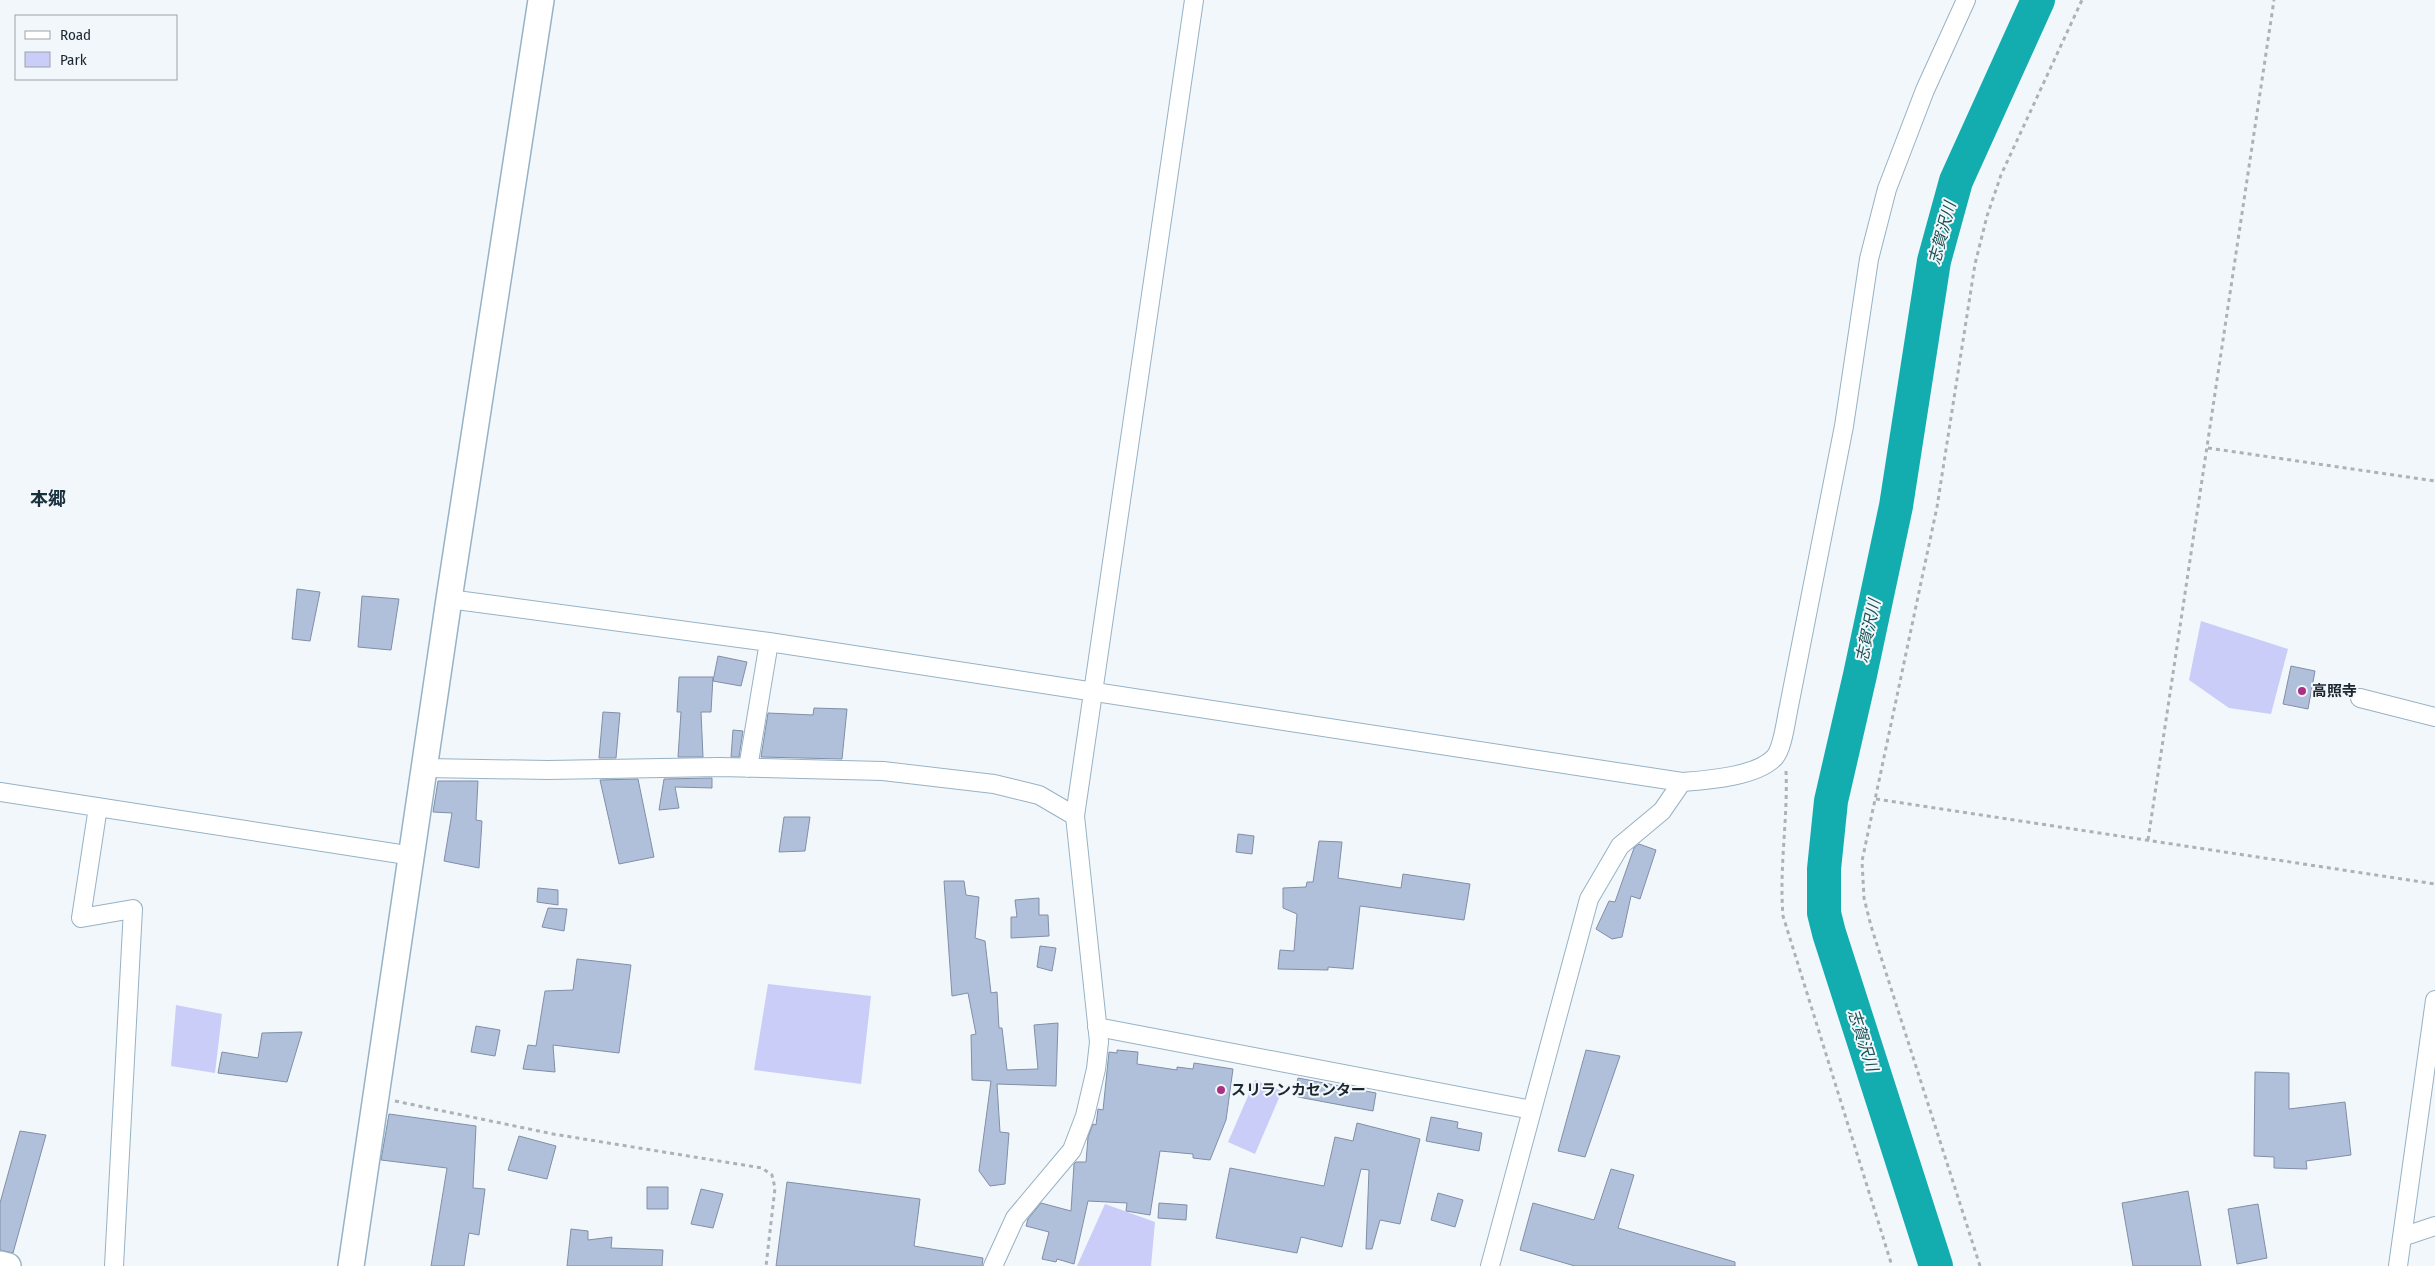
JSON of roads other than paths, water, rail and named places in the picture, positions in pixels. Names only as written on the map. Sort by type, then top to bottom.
[{"type":"street","points":[[351,1266],[426,768],[449,599],[541,0]]},
{"type":"street","points":[[993,1266],[1015,1218],[1072,1150],[1085,1116],[1096,1069],[1099,1042],[1075,816],[1194,0]]},
{"type":"street","points":[[449,599],[769,642],[1682,782],[1720,779],[1749,771],[1774,758],[1781,743],[1790,706],[1844,426],[1869,259],[1887,189],[1925,90],[1966,0]]},
{"type":"street","points":[[748,768],[769,642]]},
{"type":"street","points":[[2360,698],[2435,717]]},
{"type":"street","points":[[426,768],[548,770],[638,767],[883,771],[994,784],[1039,794],[1075,816]]},
{"type":"street","points":[[1490,1266],[1589,899],[1620,846],[1662,811],[1682,782]]},
{"type":"street","points":[[0,792],[413,856]]},
{"type":"street","points":[[98,807],[81,918],[133,909],[114,1266]]},
{"type":"street","points":[[2398,1266],[2435,1000]]},
{"type":"street","points":[[1097,1027],[1532,1110]]},
{"type":"street","points":[[2402,1237],[2435,1226]]},
{"type":"street","points":[[0,1264],[8,1266]]},
{"type":"waterway","name":"志賀沢川","points":[[1936,1266],[1829,933],[1824,913],[1824,869],[1831,801],[1896,506],[1934,261],[1956,181],[2038,0]]},
{"type":"place","name":"高照寺","points":[[2302,691]]},
{"type":"place","name":"スリランカセンター","points":[[1221,1090]]},
{"type":"district","name":"本郷","points":[[48,499]]}]
